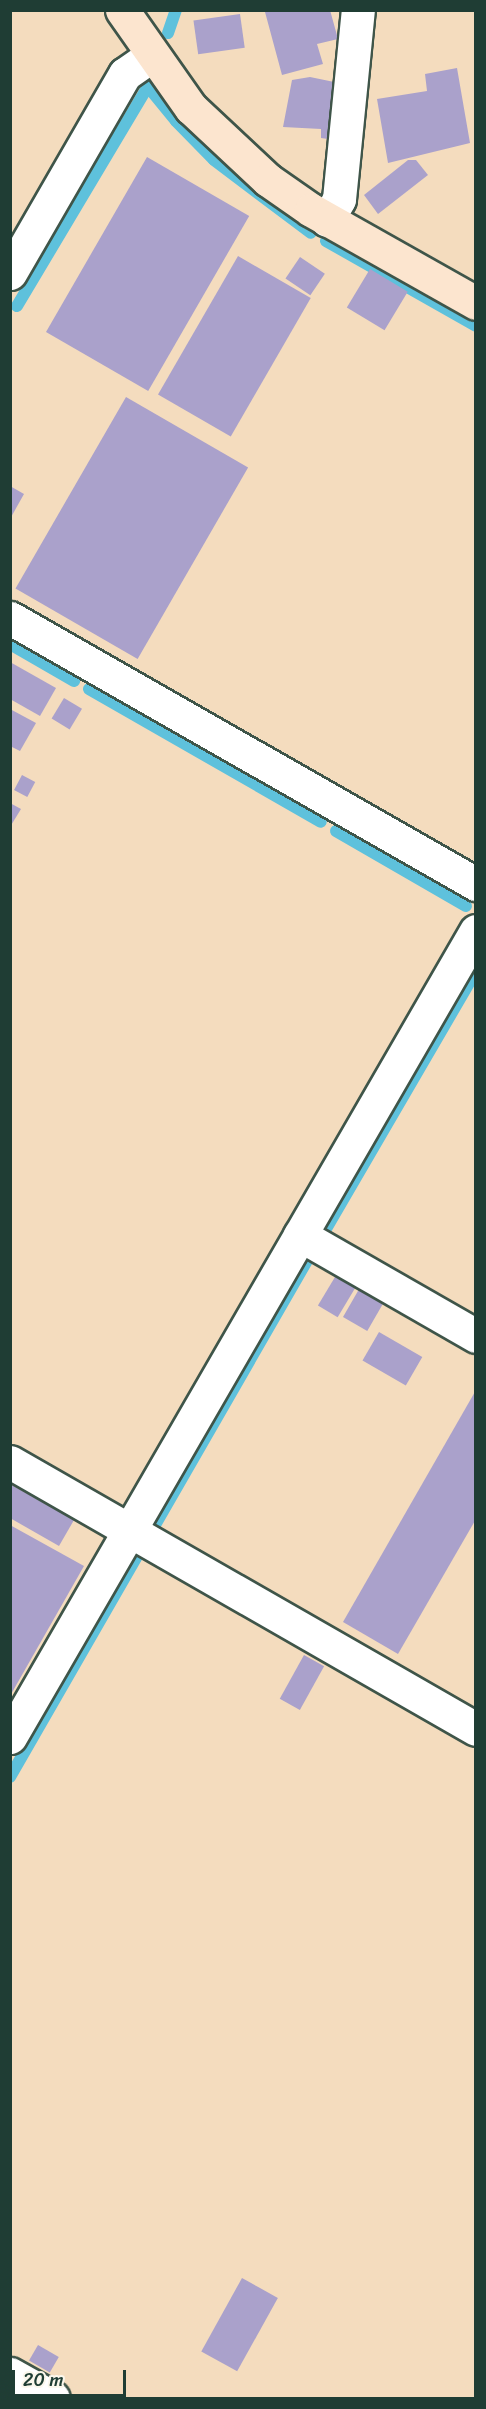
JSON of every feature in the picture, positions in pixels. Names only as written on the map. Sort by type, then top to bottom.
[{"type":"street","points":[[122,10],[151,56],[228,146],[327,220],[476,303]]},
{"type":"street","points":[[327,220],[339,199],[358,10]]},
{"type":"street","points":[[10,273],[125,74],[151,56]]},
{"type":"street","points":[[10,618],[476,884]]},
{"type":"street","points":[[10,1737],[476,931]]},
{"type":"street","points":[[300,1234],[476,1336]]},
{"type":"street","points":[[10,1462],[476,1729]]},
{"type":"street","points":[[10,2374],[53,2398]]},
{"type":"building","points":[[330,10],[338,39],[317,44],[323,64],[282,75],[265,12]]},
{"type":"building","points":[[240,14],[245,48],[198,54],[193,21]]},
{"type":"building","points":[[457,68],[470,143],[388,163],[377,99],[427,91],[425,74]]},
{"type":"building","points":[[310,77],[339,83],[335,140],[321,138],[321,129],[283,127],[292,80]]},
{"type":"building","points":[[147,157],[249,216],[148,391],[46,332]]},
{"type":"building","points":[[408,160],[416,160],[428,175],[378,214],[364,195]]},
{"type":"building","points":[[238,256],[311,298],[231,437],[158,395]]},
{"type":"building","points":[[300,257],[325,274],[310,295],[285,279]]},
{"type":"building","points":[[370,269],[408,292],[385,330],[347,308]]},
{"type":"building","points":[[126,397],[248,467],[138,659],[16,588]]},
{"type":"building","points":[[10,486],[24,494],[10,519]]},
{"type":"building","points":[[10,662],[56,688],[40,716],[10,699]]},
{"type":"building","points":[[64,698],[82,709],[70,729],[52,719]]},
{"type":"building","points":[[10,709],[36,723],[20,751],[10,746]]},
{"type":"building","points":[[22,775],[35,782],[27,797],[14,790]]},
{"type":"building","points":[[10,803],[21,809],[10,827]]},
{"type":"building","points":[[338,1272],[358,1284],[338,1317],[318,1305]]},
{"type":"building","points":[[362,1284],[386,1298],[367,1331],[343,1317]]},
{"type":"building","points":[[379,1332],[422,1357],[406,1386],[362,1361]]},
{"type":"building","points":[[476,1390],[476,1519],[398,1654],[343,1622]]},
{"type":"building","points":[[10,1484],[74,1520],[59,1546],[10,1518]]},
{"type":"building","points":[[10,1525],[84,1566],[10,1696]]},
{"type":"building","points":[[304,1655],[324,1666],[300,1710],[280,1699]]},
{"type":"building","points":[[242,2278],[278,2298],[237,2371],[201,2351]]},
{"type":"building","points":[[38,2345],[59,2357],[50,2373],[29,2361]]},
{"type":"waterway","points":[[168,33],[176,10]]},
{"type":"waterway","points":[[151,81],[149,88],[176,121],[214,160],[311,233]]},
{"type":"waterway","points":[[17,306],[151,81]]},
{"type":"waterway","points":[[326,241],[476,326]]},
{"type":"waterway","points":[[10,644],[74,681]]},
{"type":"waterway","points":[[89,689],[321,822]]},
{"type":"waterway","points":[[336,831],[466,906]]},
{"type":"waterway","points":[[323,1234],[476,971]]},
{"type":"waterway","points":[[155,1525],[311,1254]]},
{"type":"waterway","points":[[10,1777],[138,1554]]}]
